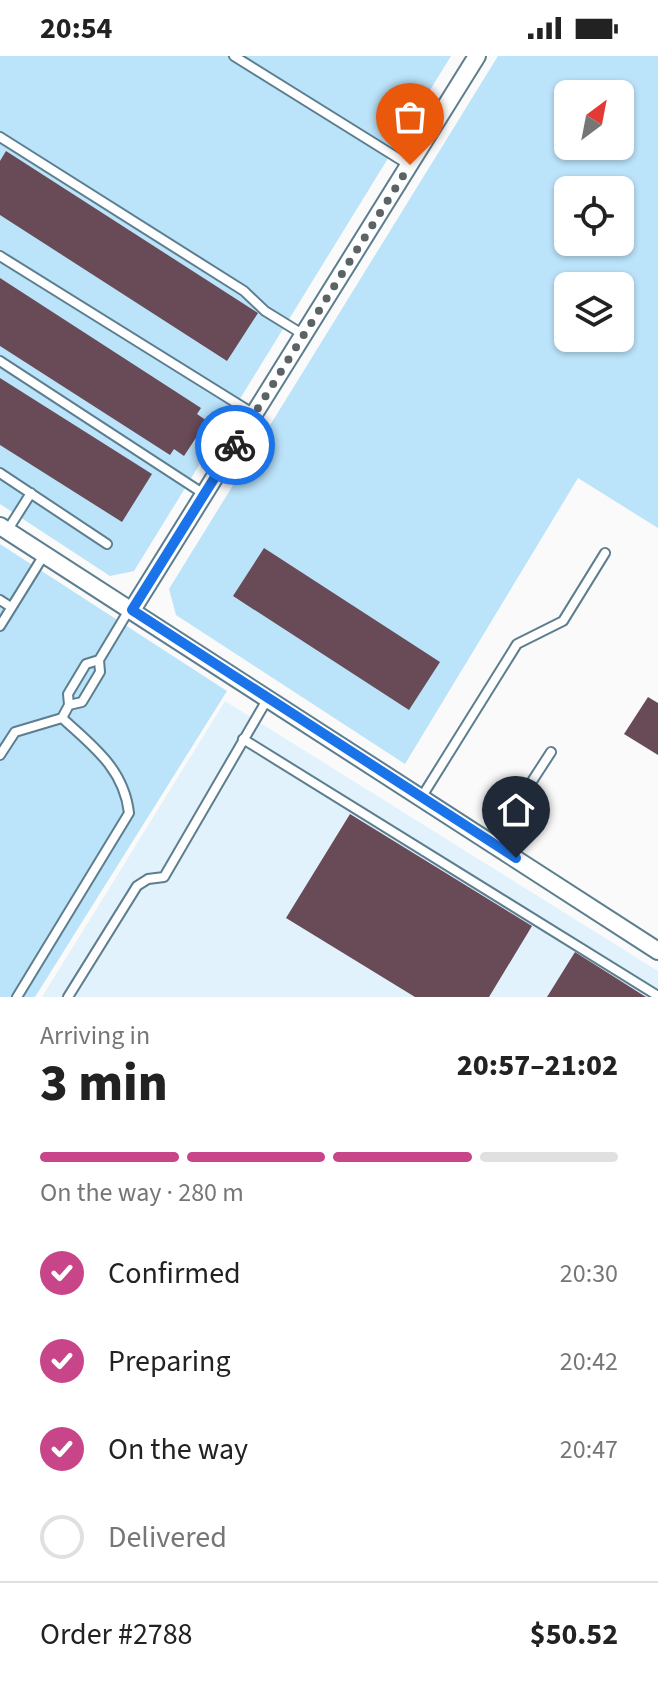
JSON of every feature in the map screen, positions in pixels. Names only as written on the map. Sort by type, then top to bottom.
[{"type":"street","points":[[131,609],[477,56]]},
{"type":"street","points":[[3,528],[657,948]]},
{"type":"lane","points":[[234,56],[410,165]]},
{"type":"lane","points":[[0,137],[244,291],[265,311],[304,335]]},
{"type":"lane","points":[[0,256],[254,414]]},
{"type":"lane","points":[[0,361],[205,494]]},
{"type":"lane","points":[[0,473],[107,544]]},
{"type":"lane","points":[[3,528],[31,493]]},
{"type":"lane","points":[[421,798],[517,644],[563,621],[605,553]]},
{"type":"lane","points":[[0,626],[44,555]]},
{"type":"lane","points":[[0,600],[11,607]]},
{"type":"lane","points":[[69,705],[82,702],[100,672],[99,660],[131,609]]},
{"type":"lane","points":[[0,755],[15,732],[62,718],[69,705],[68,694],[86,664],[99,660]]},
{"type":"lane","points":[[68,997],[137,886],[148,879],[164,877],[269,697]]},
{"type":"lane","points":[[17,997],[129,813],[126,789],[107,759],[62,718]]},
{"type":"lane","points":[[243,739],[658,996]]},
{"type":"lane","points":[[492,843],[551,752]]},
{"type":"shaded area","points":[[0,56],[451,56],[134,571],[110,576],[0,504]]},
{"type":"shaded area","points":[[498,56],[658,56],[658,528],[578,478],[405,764],[176,615],[169,589]]},
{"type":"shaded area","points":[[0,544],[227,691],[35,997],[0,997]]},
{"type":"shaded area","points":[[225,701],[658,971],[658,997],[42,997]]},
{"type":"building","points":[[6,151],[258,313],[227,361],[0,215],[0,161]]},
{"type":"building","points":[[0,278],[201,408],[197,414],[207,421],[184,456],[174,449],[170,455],[0,346]]},
{"type":"building","points":[[0,378],[152,474],[122,522],[0,445]]},
{"type":"building","points":[[264,548],[440,662],[409,710],[233,596]]},
{"type":"building","points":[[648,697],[658,703],[658,755],[624,734]]},
{"type":"building","points":[[350,814],[532,926],[489,997],[415,997],[286,918]]},
{"type":"building","points":[[575,952],[646,997],[547,997]]},
{"type":"way so far","points":[[235,445],[410,165]]},
{"type":"route","points":[[235,445],[132,610],[516,858]]}]
